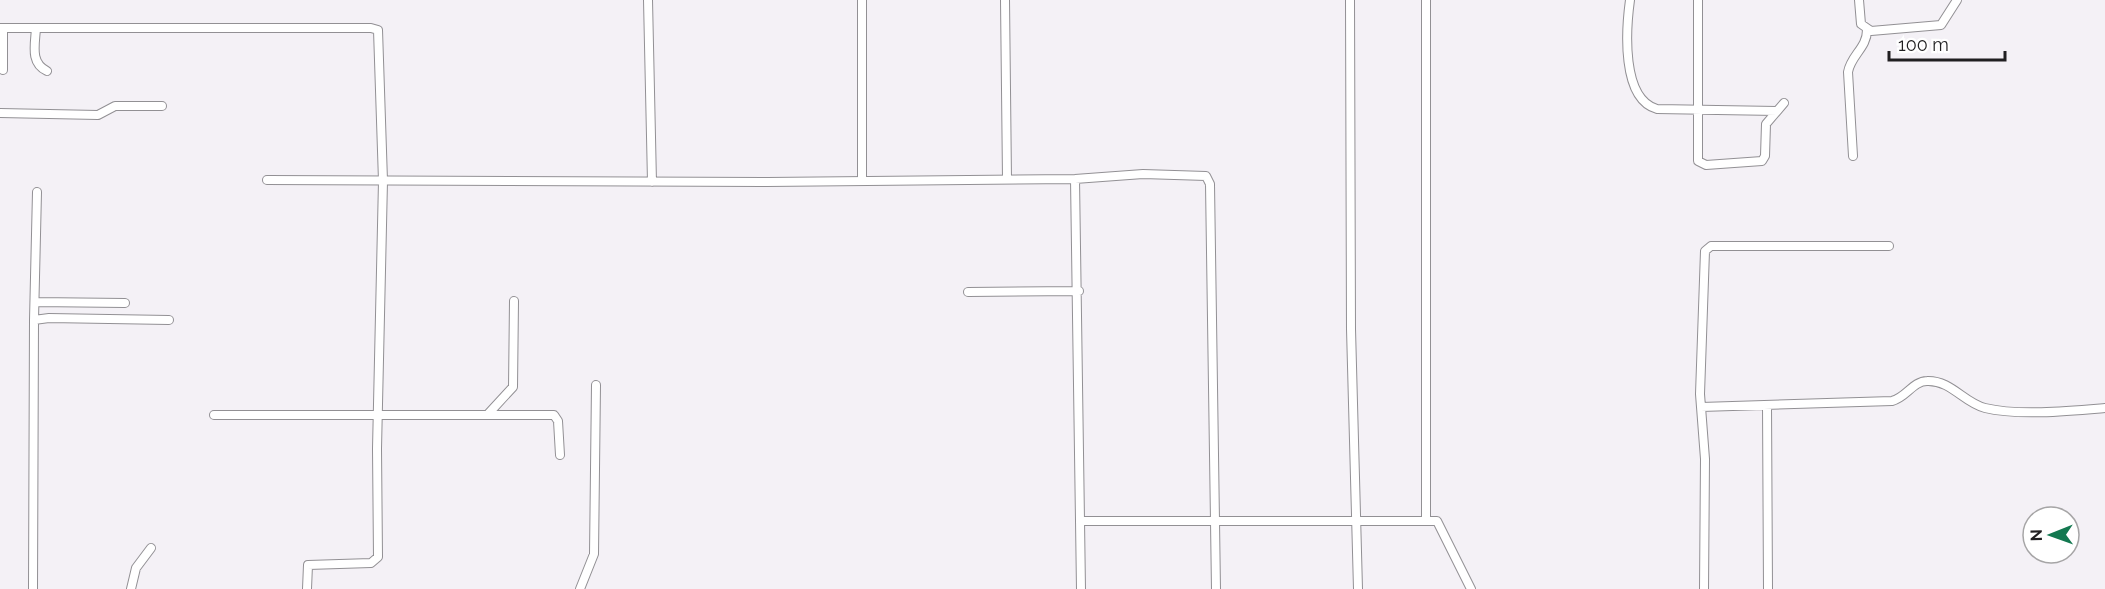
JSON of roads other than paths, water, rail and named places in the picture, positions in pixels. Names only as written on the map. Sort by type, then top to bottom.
[{"type":"street","points":[[648,0],[652,182]]},
{"type":"street","points":[[862,0],[862,180]]},
{"type":"street","points":[[1005,0],[1007,179]]},
{"type":"street","points":[[1350,0],[1355,519],[1358,589]]},
{"type":"street","points":[[1426,0],[1426,520]]},
{"type":"street","points":[[1630,0],[1629,66],[1638,96],[1644,103],[1657,109],[1777,111]]},
{"type":"street","points":[[1698,0],[1696,157],[1700,163],[1706,165],[1761,161],[1764,156],[1766,124],[1784,103]]},
{"type":"street","points":[[1853,156],[1848,72],[1851,61],[1865,44],[1867,30],[1860,19],[1859,0]]},
{"type":"street","points":[[1867,30],[1941,25],[1957,0]]},
{"type":"street","points":[[3,70],[1,28],[376,28],[379,33],[383,181],[377,558],[371,563],[308,565],[307,589]]},
{"type":"street","points":[[36,28],[34,57],[38,65],[47,71]]},
{"type":"street","points":[[0,113],[98,115],[115,106],[162,106]]},
{"type":"street","points":[[267,180],[652,182],[1075,179],[1143,174],[1202,176],[1209,179],[1217,520],[1216,589]]},
{"type":"street","points":[[1075,179],[1081,589]]},
{"type":"street","points":[[33,589],[37,192]]},
{"type":"street","points":[[1704,589],[1705,459],[1701,407],[1704,256],[1707,248],[1889,246]]},
{"type":"street","points":[[968,292],[1078,291]]},
{"type":"street","points":[[489,414],[513,387],[514,301]]},
{"type":"street","points":[[35,302],[125,303]]},
{"type":"street","points":[[34,320],[50,318],[169,320]]},
{"type":"street","points":[[1701,407],[1892,401],[1902,398],[1920,382],[1929,380],[1947,385],[1978,406],[1990,409],[2048,411],[2105,408]]},
{"type":"street","points":[[580,589],[594,554],[596,385]]},
{"type":"street","points":[[1767,405],[1768,589]]},
{"type":"street","points":[[214,416],[489,414],[556,416],[560,455]]},
{"type":"street","points":[[1081,521],[1355,519],[1438,522],[1471,589]]},
{"type":"street","points":[[131,589],[136,568],[151,548]]}]
